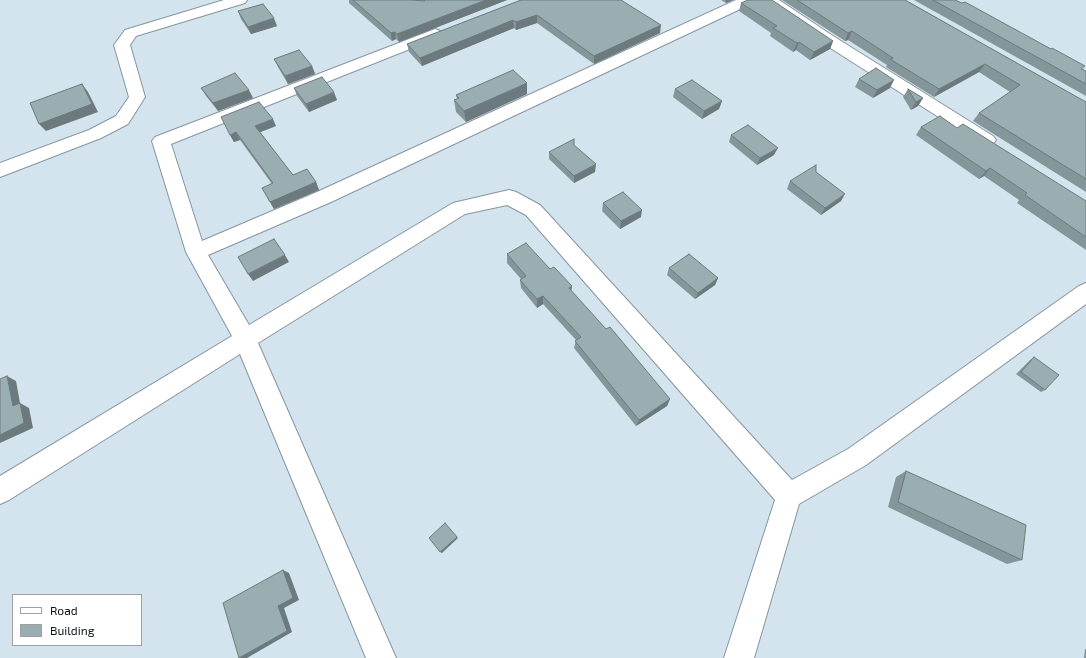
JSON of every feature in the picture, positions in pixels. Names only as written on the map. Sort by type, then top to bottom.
[{"type":"street","points":[[0,170],[95,134],[122,120],[137,97],[122,45],[130,33],[240,0]]},
{"type":"street","points":[[196,252],[324,197],[748,0]]},
{"type":"street","points":[[769,0],[827,39],[1000,148]]},
{"type":"street","points":[[381,658],[245,339],[196,252],[161,140],[453,27]]},
{"type":"street","points":[[0,491],[460,208],[509,197],[533,210],[789,496]]},
{"type":"street","points":[[739,658],[789,496],[857,457],[1086,292]]},
{"type":"building","points":[[353,0],[486,0],[397,34],[395,32],[391,33]]},
{"type":"building","points":[[521,0],[621,0],[661,25],[594,56],[537,15],[516,22],[513,20],[420,58],[407,44]]},
{"type":"building","points":[[748,0],[772,0],[833,41],[814,52],[773,28],[777,26],[741,3]]},
{"type":"building","points":[[797,0],[905,0],[1086,102],[1086,179],[979,113],[1020,85],[985,64],[939,89],[890,59],[893,58],[852,31],[848,33]]},
{"type":"building","points":[[933,0],[955,0],[962,3],[965,2],[1085,66],[1081,69],[1086,71],[1086,84]]},
{"type":"building","points":[[263,4],[274,18],[248,27],[238,11]]},
{"type":"building","points":[[299,50],[312,66],[285,76],[274,59]]},
{"type":"building","points":[[876,68],[894,80],[877,90],[859,79]]},
{"type":"building","points":[[513,70],[527,83],[464,111],[454,100],[459,98],[456,95]]},
{"type":"building","points":[[235,73],[249,90],[213,103],[201,88]]},
{"type":"building","points":[[322,77],[334,92],[306,104],[294,88]]},
{"type":"building","points":[[692,80],[722,101],[704,111],[675,89]]},
{"type":"building","points":[[82,84],[92,104],[39,124],[30,103]]},
{"type":"building","points":[[908,89],[923,98],[916,102]]},
{"type":"building","points":[[259,102],[273,119],[255,126],[293,175],[307,169],[316,182],[270,202],[262,188],[273,183],[236,132],[230,135],[221,117]]},
{"type":"building","points":[[940,116],[957,128],[963,124],[1086,201],[1086,237],[1025,195],[1027,193],[990,168],[986,171],[921,127]]},
{"type":"building","points":[[748,125],[778,148],[760,158],[731,135]]},
{"type":"building","points":[[574,139],[574,145],[596,164],[574,176],[549,152]]},
{"type":"building","points":[[816,165],[816,172],[845,194],[825,208],[790,181]]},
{"type":"building","points":[[623,192],[642,210],[621,221],[603,203]]},
{"type":"building","points":[[274,239],[285,255],[248,274],[238,257]]},
{"type":"building","points":[[526,243],[550,269],[554,267],[572,286],[569,288],[606,329],[610,327],[670,399],[639,420],[575,341],[581,337],[543,296],[537,299],[520,280],[526,276],[507,254]]},
{"type":"building","points":[[689,254],[718,278],[698,293],[669,268]]},
{"type":"building","points":[[1034,357],[1059,375],[1045,390],[1021,372]]},
{"type":"building","points":[[7,376],[13,406],[20,403],[24,423],[0,435],[0,379]]},
{"type":"building","points":[[906,471],[1026,525],[1022,560],[898,502]]},
{"type":"building","points":[[445,523],[457,537],[440,552],[429,538]]},
{"type":"building","points":[[283,570],[293,598],[278,606],[287,631],[239,658],[223,603]]}]
